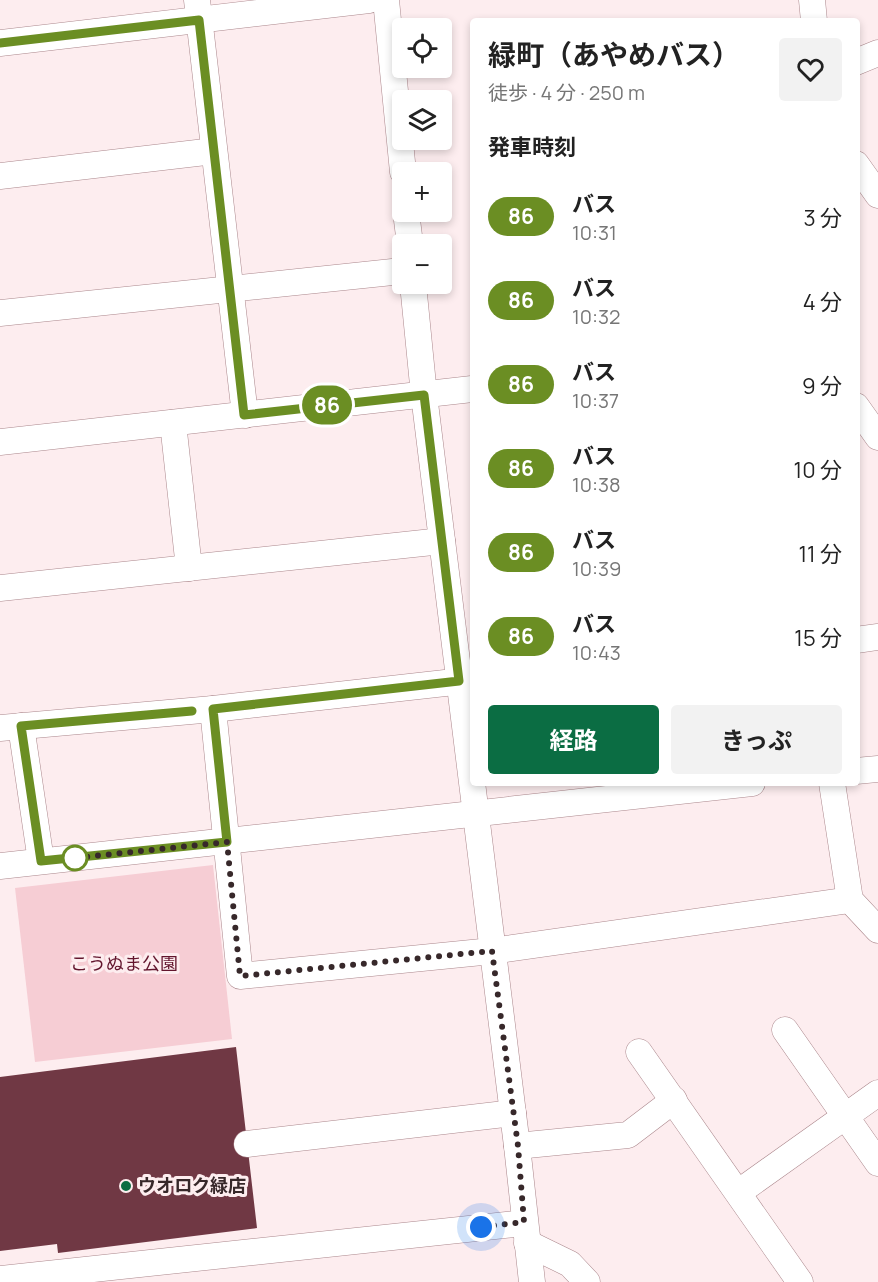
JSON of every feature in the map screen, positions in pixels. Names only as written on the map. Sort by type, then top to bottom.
[{"type":"street","points":[[0,43],[198,10],[369,0]]},
{"type":"street","points":[[386,0],[402,162]]},
{"type":"street","points":[[812,0],[814,18]]},
{"type":"street","points":[[198,10],[244,415]]},
{"type":"street","points":[[860,60],[878,53]]},
{"type":"street","points":[[0,176],[214,151]]},
{"type":"street","points":[[860,170],[878,195]]},
{"type":"street","points":[[0,313],[392,272]]},
{"type":"street","points":[[414,294],[442,541],[466,681],[470,735]]},
{"type":"street","points":[[0,442],[470,389]]},
{"type":"street","points":[[860,412],[878,437]]},
{"type":"street","points":[[173,423],[189,568]]},
{"type":"street","points":[[0,588],[442,541]]},
{"type":"street","points":[[860,639],[878,637]]},
{"type":"street","points":[[41,861],[10,727],[213,709],[466,681]]},
{"type":"street","points":[[213,709],[240,976],[492,951],[850,900]]},
{"type":"street","points":[[860,771],[878,769]]},
{"type":"street","points":[[474,786],[492,951],[518,1146],[532,1282]]},
{"type":"street","points":[[0,866],[476,815],[625,790],[698,786]]},
{"type":"street","points":[[832,786],[850,900],[878,930]]},
{"type":"street","points":[[785,1030],[878,1163]]},
{"type":"street","points":[[639,1052],[800,1282]]},
{"type":"street","points":[[739,1192],[878,1093]]},
{"type":"street","points":[[518,1146],[628,1135],[674,1100]]},
{"type":"street","points":[[247,1144],[513,1113]]},
{"type":"street","points":[[0,1279],[526,1233],[570,1264],[587,1282]]},
{"type":"green space","name":"こうぬま公園","points":[[213,865],[232,1039],[35,1062],[15,888]]},
{"type":"building","name":"ウオロク緑店","points":[[236,1047],[257,1228],[58,1253],[57,1244],[0,1251],[0,1077]]},
{"type":"bus line","name":"86","points":[[0,43],[199,20],[244,415],[424,395],[459,681],[213,709],[227,842],[41,861],[21,726],[192,711]]},
{"type":"place","name":"ウオロク緑店","points":[[126,1186]]},
{"type":"route","points":[[75,858],[65,859],[227,842],[240,976],[492,951],[518,1146],[524,1222],[481,1227]]}]
